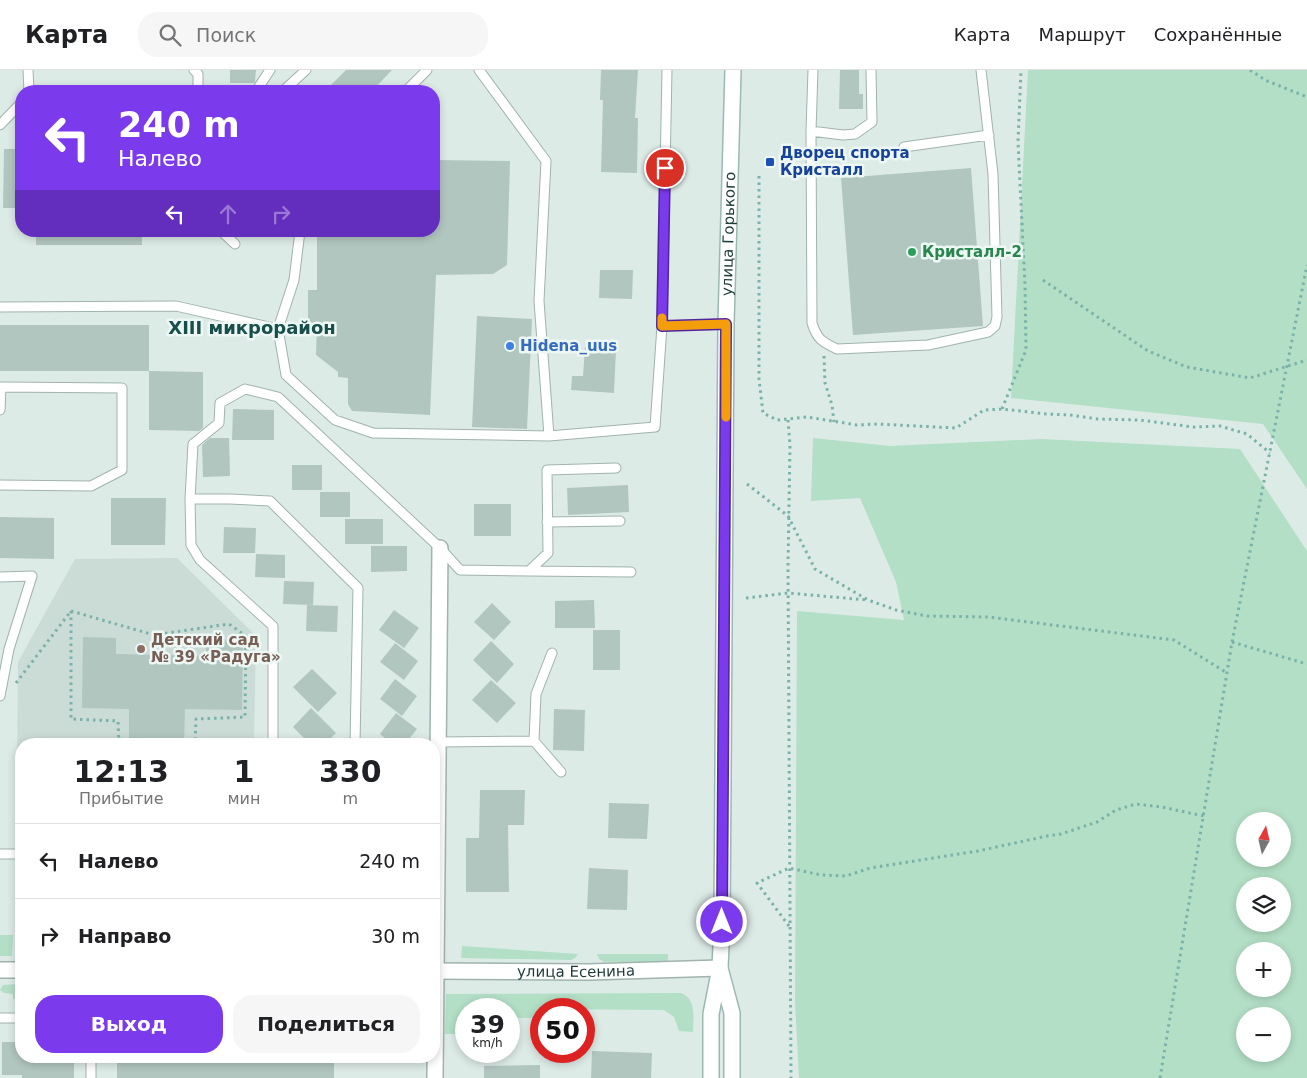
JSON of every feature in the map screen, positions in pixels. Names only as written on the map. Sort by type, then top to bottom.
[{"type":"main road","name":"улица Горького","points":[[711,1078],[711,1014],[720,968],[726,324],[732,70]]},
{"type":"main road","points":[[439,738],[440,548]]},
{"type":"main road","name":"улица Горького","points":[[720,968],[732,1013],[732,1078]]},
{"type":"main road","name":"улица Есенина","points":[[440,971],[589,972],[720,968]]},
{"type":"main road","points":[[0,970],[15,970]]},
{"type":"main road","points":[[435,1063],[435,1078]]},
{"type":"lane","points":[[28,70],[28,85]]},
{"type":"lane","points":[[260,85],[270,70]]},
{"type":"lane","points":[[290,85],[306,70]]},
{"type":"lane","points":[[412,85],[427,70]]},
{"type":"lane","points":[[479,70],[546,161],[539,301],[549,436]]},
{"type":"lane","points":[[299,237],[294,280],[278,329],[286,375],[335,420],[372,433],[549,436],[655,426],[662,326],[667,70]]},
{"type":"lane","points":[[813,70],[811,131],[812,323],[815,334],[824,343],[837,349],[928,345],[988,332],[995,326],[998,317],[994,184],[981,70]]},
{"type":"lane","points":[[811,131],[843,135],[855,134],[872,122],[871,70]]},
{"type":"lane","points":[[197,72],[198,85]]},
{"type":"lane","points":[[0,124],[15,109]]},
{"type":"lane","points":[[904,147],[989,135]]},
{"type":"lane","points":[[227,237],[235,244]]},
{"type":"lane","points":[[0,307],[176,306],[278,329]]},
{"type":"lane","points":[[662,326],[726,324]]},
{"type":"lane","points":[[0,410],[1,387],[122,388],[122,470],[91,486],[0,485]]},
{"type":"lane","points":[[273,738],[273,626],[200,560],[191,545],[190,499],[193,444],[219,423],[220,403],[245,389],[278,397],[440,548],[460,570],[631,572]]},
{"type":"lane","points":[[529,571],[548,553],[547,470],[616,468]]},
{"type":"lane","points":[[190,499],[270,502],[358,588],[355,738]]},
{"type":"lane","points":[[548,522],[620,521]]},
{"type":"lane","points":[[0,577],[32,576],[9,649],[0,694]]},
{"type":"lane","points":[[552,653],[536,694],[534,741],[560,772]]},
{"type":"lane","points":[[440,742],[534,741]]},
{"type":"lane","points":[[0,854],[15,854]]},
{"type":"lane","points":[[0,1018],[15,1018]]},
{"type":"lane","points":[[91,1063],[91,1078]]},
{"type":"path","points":[[1002,410],[1026,350],[1025,275],[1018,142],[1021,70]]},
{"type":"path","points":[[1250,70],[1265,80],[1307,97]]},
{"type":"path","points":[[759,176],[759,379],[763,414],[777,420],[807,417],[856,425],[877,424],[956,428],[984,410],[1002,410],[1098,419],[1140,420],[1193,427],[1220,426],[1248,434],[1270,453]]},
{"type":"path","points":[[1160,1078],[1232,642],[1307,265]]},
{"type":"path","points":[[1044,280],[1148,351],[1187,367],[1250,378],[1307,360]]},
{"type":"path","points":[[824,343],[824,382],[832,405],[834,422]]},
{"type":"path","points":[[788,420],[790,446],[788,593],[791,1078]]},
{"type":"path","points":[[747,484],[788,516],[815,569],[868,600],[896,610],[927,616],[988,617],[1174,640],[1227,673]]},
{"type":"path","points":[[746,598],[788,593],[868,600]]},
{"type":"path","points":[[12,688],[71,611]]},
{"type":"path","points":[[71,611],[71,719],[118,721],[119,738]]},
{"type":"path","points":[[71,611],[154,636],[229,624],[246,636],[245,717],[196,720],[195,738]]},
{"type":"path","points":[[1232,642],[1307,664]]},
{"type":"path","points":[[790,928],[757,883],[789,868],[820,875],[846,876],[870,868],[978,851],[1061,834],[1097,822],[1116,810],[1136,804],[1162,807],[1204,816]]},
{"type":"shaded area","name":"Детский сад № 39 «Радуга»","points":[[177,558],[256,636],[254,738],[17,738],[18,662],[75,559]]},
{"type":"green space","points":[[1028,70],[1307,70],[1307,489],[1263,424],[1011,398]]},
{"type":"green space","points":[[813,438],[890,446],[1042,439],[1240,449],[1307,551],[1307,1078],[799,1078],[795,1002],[797,611],[904,620],[896,582],[860,498],[811,501]]},
{"type":"green space","points":[[0,935],[13,935],[12,956],[0,956]]},
{"type":"green space","points":[[462,946],[578,954],[571,960],[461,958]]},
{"type":"green space","points":[[597,954],[668,954],[668,963],[604,962],[599,959]]},
{"type":"green space","points":[[15,984],[15,999],[13,999],[13,994],[4,993],[0,990],[3,985]]},
{"type":"green space","points":[[681,993],[692,1004],[693,1032],[679,1031],[674,1017],[664,1010],[595,1009],[595,998],[530,998],[530,1018],[520,1018],[520,998],[455,998],[455,1034],[445,1034],[446,994]]},
{"type":"building","points":[[230,70],[256,70],[255,81],[254,83],[230,83]]},
{"type":"building","points":[[346,70],[392,70],[378,85],[331,85]]},
{"type":"building","points":[[601,70],[638,70],[635,118],[638,118],[637,173],[601,172],[603,100],[600,100]]},
{"type":"building","points":[[840,70],[859,70],[859,94],[863,94],[863,109],[839,109]]},
{"type":"building","points":[[4,149],[15,149],[15,208],[3,208]]},
{"type":"building","points":[[440,160],[510,161],[507,265],[493,274],[436,275],[430,415],[352,411],[348,404],[348,378],[338,377],[338,372],[316,355],[317,324],[308,323],[308,290],[317,290],[317,237],[440,237]]},
{"type":"building","name":"Кристалл-2","points":[[971,168],[983,326],[853,335],[841,178]]},
{"type":"building","points":[[36,237],[142,237],[142,245],[36,245]]},
{"type":"building","points":[[600,270],[633,270],[632,299],[599,298]]},
{"type":"building","points":[[477,316],[532,319],[527,429],[472,427]]},
{"type":"building","points":[[0,325],[149,325],[149,371],[0,371]]},
{"type":"building","points":[[585,347],[616,349],[614,393],[571,390],[572,376],[583,376]]},
{"type":"building","points":[[149,371],[203,372],[203,428],[199,431],[149,430]]},
{"type":"building","points":[[233,409],[274,410],[274,440],[232,440]]},
{"type":"building","points":[[210,438],[229,438],[230,476],[203,477],[202,445]]},
{"type":"building","points":[[292,465],[322,465],[322,490],[292,490]]},
{"type":"building","points":[[628,485],[629,512],[568,515],[567,488]]},
{"type":"building","points":[[320,492],[350,492],[350,517],[320,517]]},
{"type":"building","points":[[111,498],[166,498],[165,545],[111,545]]},
{"type":"building","points":[[474,504],[511,504],[511,536],[474,536]]},
{"type":"building","points":[[0,517],[54,518],[54,559],[0,558]]},
{"type":"building","points":[[345,519],[383,519],[383,544],[345,544]]},
{"type":"building","points":[[224,527],[256,528],[255,553],[223,553]]},
{"type":"building","points":[[371,546],[407,546],[407,571],[371,572]]},
{"type":"building","points":[[256,554],[285,555],[285,578],[255,577]]},
{"type":"building","points":[[284,581],[314,582],[313,605],[283,604]]},
{"type":"building","points":[[594,600],[595,628],[555,628],[555,601]]},
{"type":"building","points":[[492,603],[511,622],[494,640],[474,622]]},
{"type":"building","points":[[307,605],[338,606],[337,632],[306,631]]},
{"type":"building","points":[[394,610],[419,628],[404,648],[379,630]]},
{"type":"building","points":[[593,630],[620,630],[620,670],[593,670]]},
{"type":"building","points":[[83,637],[116,638],[116,654],[206,656],[206,639],[243,640],[242,710],[185,709],[184,738],[129,738],[129,709],[82,708]]},
{"type":"building","points":[[491,641],[514,664],[497,683],[473,660]]},
{"type":"building","points":[[395,643],[418,661],[404,680],[380,662]]},
{"type":"building","points":[[312,669],[337,693],[318,712],[293,687]]},
{"type":"building","points":[[395,679],[417,696],[402,716],[380,699]]},
{"type":"building","points":[[491,680],[516,703],[497,723],[472,700]]},
{"type":"building","points":[[311,708],[336,733],[331,738],[304,738],[293,727]]},
{"type":"building","points":[[554,709],[585,710],[584,751],[553,750]]},
{"type":"building","points":[[396,713],[417,729],[410,738],[385,738],[380,734]]},
{"type":"building","points":[[480,790],[525,790],[524,825],[508,825],[509,892],[466,892],[466,838],[479,838]]},
{"type":"building","points":[[609,803],[649,804],[647,839],[608,838]]},
{"type":"building","points":[[589,868],[628,870],[627,910],[587,909]]},
{"type":"building","points":[[2,1042],[15,1042],[15,1063],[74,1063],[74,1078],[22,1078],[22,1075],[2,1075]]},
{"type":"building","points":[[595,1051],[652,1053],[651,1078],[591,1078],[592,1063],[595,1063]]},
{"type":"building","points":[[117,1063],[334,1063],[334,1078],[117,1078]]},
{"type":"building","points":[[540,1065],[540,1078],[484,1078],[484,1066]]},
{"type":"slow traffic","points":[[662,318],[662,326],[726,324],[726,417]]},
{"type":"place","name":"Дворец спорта Кристалл","points":[[770,162]]},
{"type":"place","name":"Кристалл-2","points":[[912,252]]},
{"type":"place","name":"Hidena_uus","points":[[510,346]]},
{"type":"place","name":"Детский сад № 39 «Радуга»","points":[[141,649]]},
{"type":"district","name":"XIII микрорайон","points":[[252,328]]},
{"type":"route","points":[[665,168],[662,326],[726,324],[722,922]]}]
